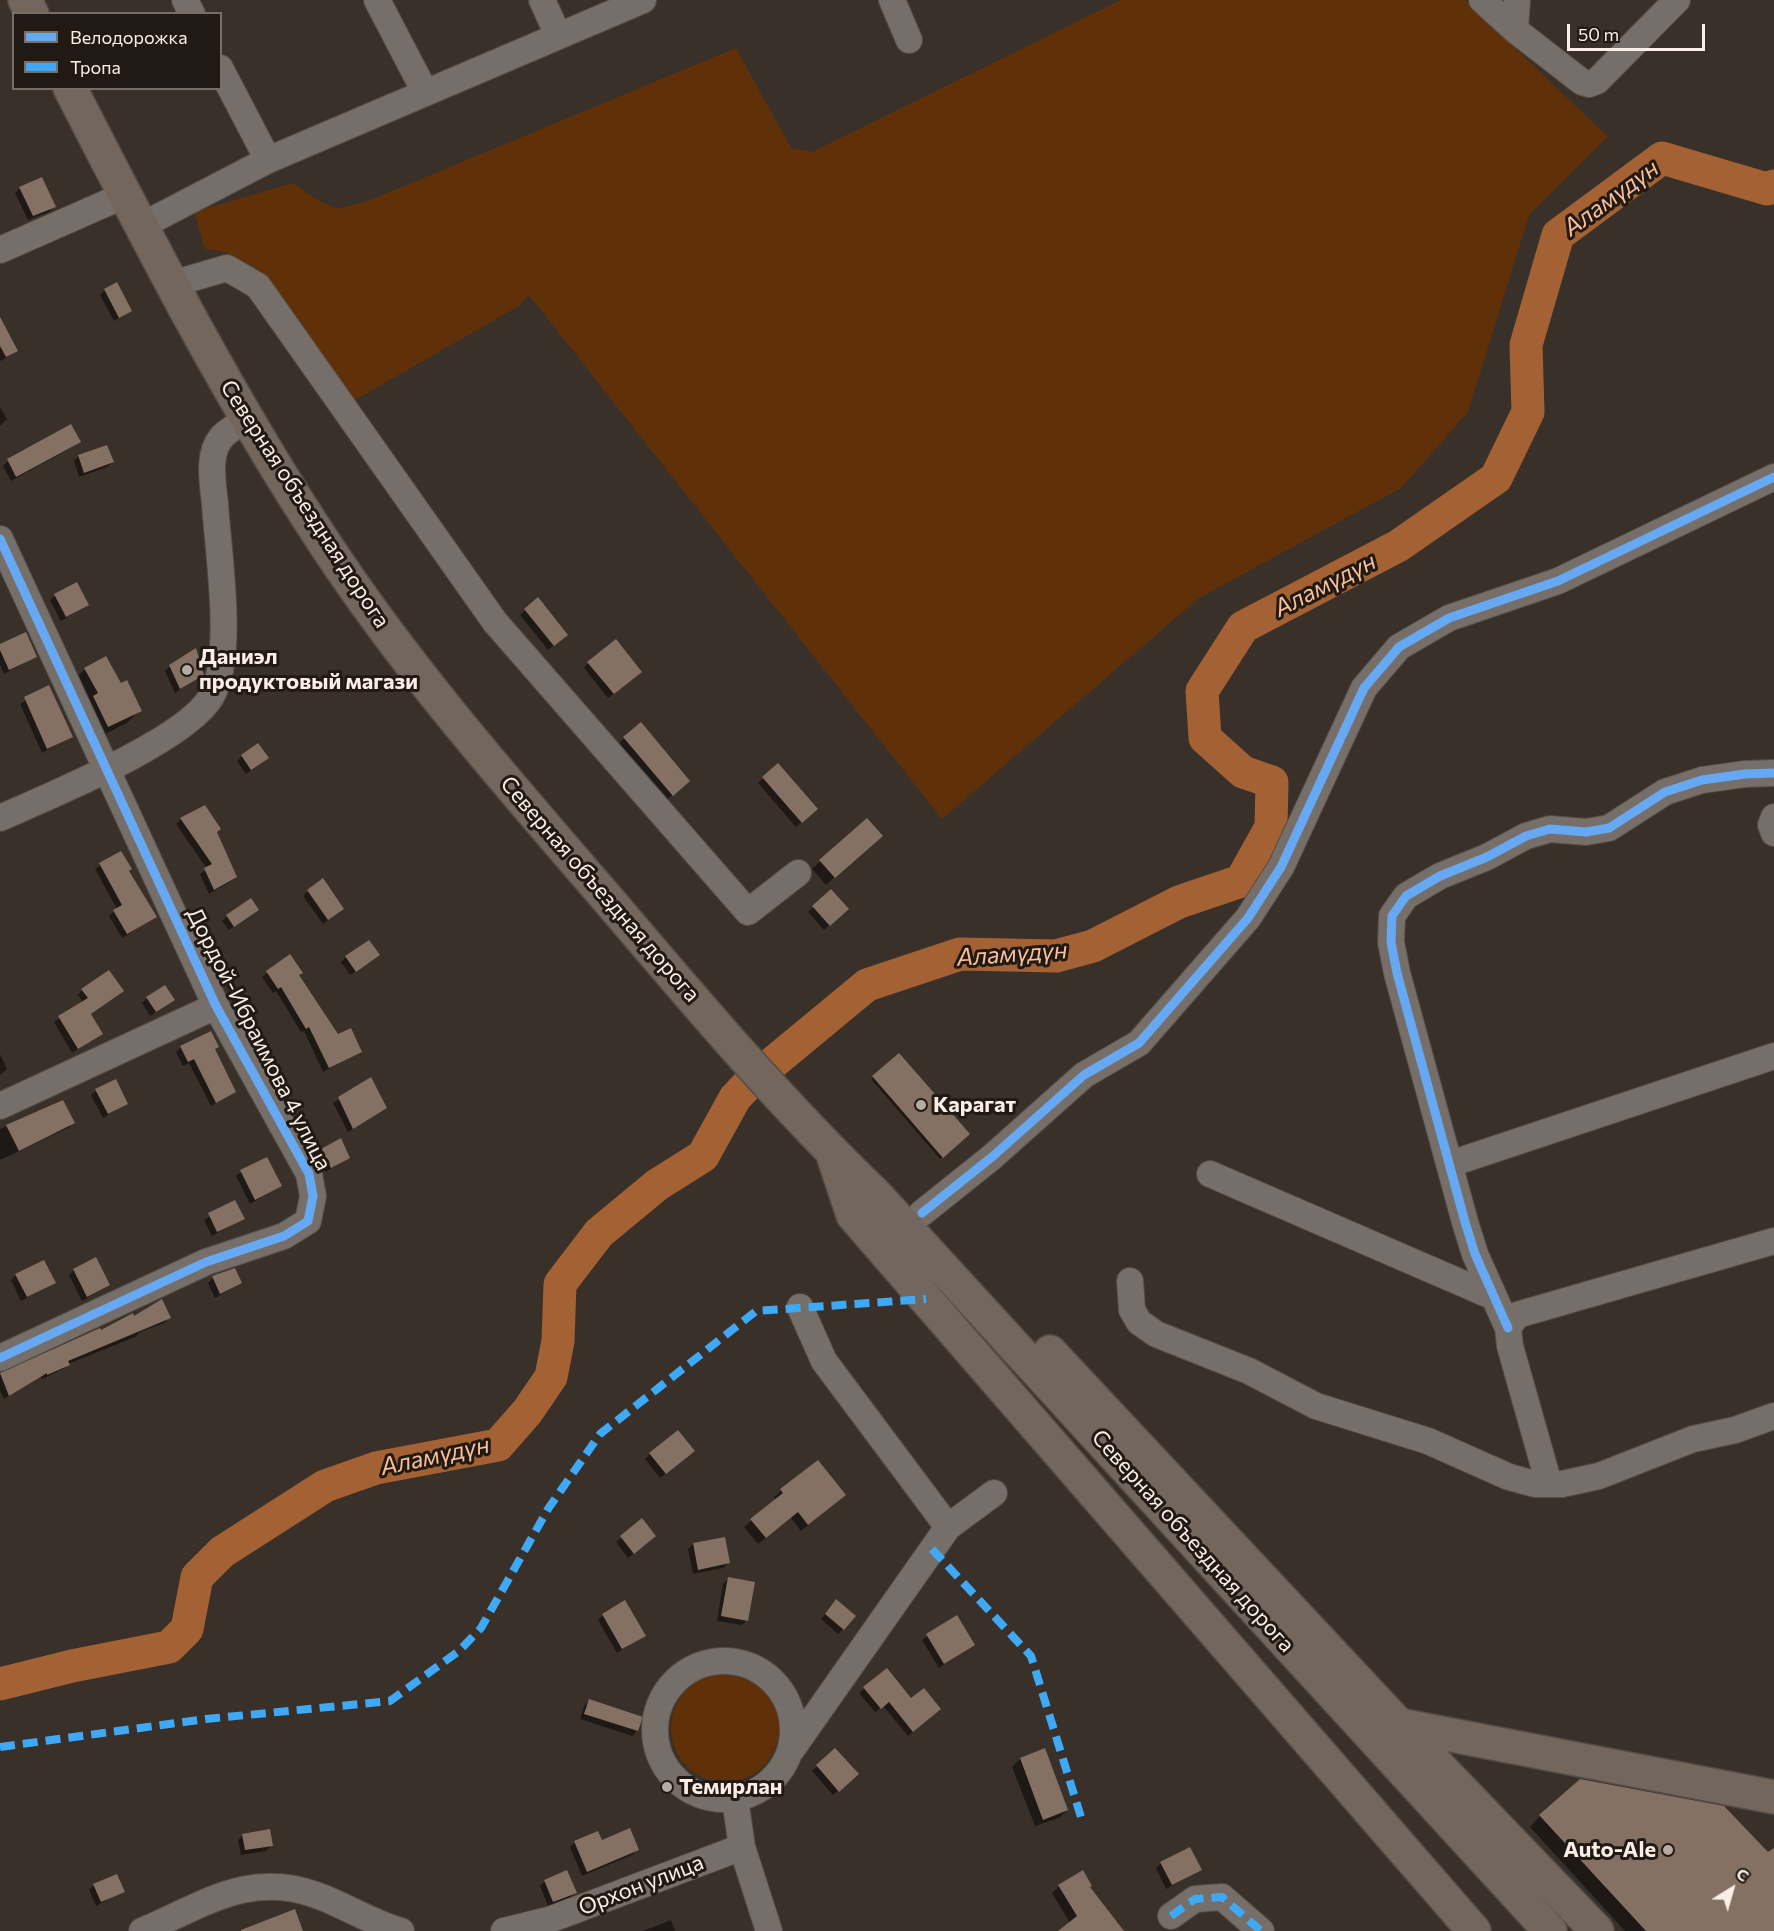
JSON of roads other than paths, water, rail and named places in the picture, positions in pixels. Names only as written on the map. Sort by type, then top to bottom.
[{"type":"highway","name":"Северная объездная дорога","points":[[71,90],[172,284],[247,419],[327,547],[414,671],[713,1022],[825,1146],[876,1195],[1550,1931]]},
{"type":"highway","name":"Северная объездная дорога","points":[[825,1146],[863,1205],[1519,1931]]},
{"type":"highway","points":[[825,1146],[922,1213],[1399,1725],[1596,1931]]},
{"type":"highway","points":[[825,1146],[853,1215],[1474,1931]]},
{"type":"highway","points":[[1399,1725],[1774,1797]]},
{"type":"street","points":[[377,0],[424,92]]},
{"type":"street","points":[[542,0],[558,35]]},
{"type":"street","points":[[141,226],[268,160],[643,0]]},
{"type":"street","points":[[892,0],[909,40]]},
{"type":"street","points":[[1482,0],[1515,30],[1582,82],[1590,84],[1597,81],[1677,0]]},
{"type":"street","points":[[1515,30],[1517,0]]},
{"type":"street","points":[[222,72],[268,160]]},
{"type":"street","points":[[0,250],[125,195]]},
{"type":"street","points":[[172,284],[227,268],[258,286],[495,622],[748,912],[798,873]]},
{"type":"street","points":[[0,818],[108,769],[184,725],[211,698],[219,672],[224,619],[212,466],[220,438],[247,419]]},
{"type":"street","points":[[922,1213],[992,1157],[1084,1075],[1139,1043],[1248,918],[1281,867],[1364,688],[1399,647],[1449,618],[1558,581],[1774,477]]},
{"type":"street","name":"Дордой-Ибраимова 4 улица","points":[[0,539],[216,1006],[309,1174],[313,1196],[308,1221],[284,1236],[206,1262],[0,1358]]},
{"type":"street","points":[[1549,1484],[1510,1346],[1508,1328],[1475,1254],[1450,1164],[1391,942],[1392,916],[1406,896],[1440,876],[1487,857],[1526,836],[1550,829],[1586,832],[1609,828],[1665,792],[1702,780],[1745,774],[1774,773]]},
{"type":"street","points":[[1774,817],[1771,825],[1774,833]]},
{"type":"street","name":"Дордой-Ибраимова 4 улица","points":[[0,1106],[147,1040],[216,1006]]},
{"type":"street","points":[[1450,1164],[1774,1056]]},
{"type":"street","points":[[1210,1174],[1494,1297]]},
{"type":"street","points":[[1508,1328],[1517,1315],[1774,1241]]},
{"type":"street","points":[[1130,1281],[1132,1310],[1139,1322],[1156,1334],[1249,1371],[1316,1407],[1428,1441],[1509,1477],[1535,1484],[1562,1485],[1599,1476],[1693,1439],[1735,1430],[1774,1416]]},
{"type":"street","points":[[800,1307],[824,1361],[948,1527]]},
{"type":"street","points":[[792,1749],[794,1722],[789,1703],[782,1691],[765,1673],[735,1661],[721,1660],[697,1665],[681,1675],[664,1694],[658,1707],[654,1731],[662,1761],[681,1785],[710,1799],[735,1799],[764,1788],[782,1771],[792,1749],[948,1527],[994,1493]]},
{"type":"street","points":[[735,1799],[742,1847],[769,1931]]},
{"type":"street","name":"Орхон улица","points":[[504,1931],[549,1920],[742,1847]]},
{"type":"street","points":[[142,1931],[190,1922],[242,1889],[268,1884],[291,1886],[319,1895],[385,1927],[401,1931]]},
{"type":"street","points":[[1171,1916],[1195,1899],[1222,1897],[1261,1931]]},
{"type":"waterway","name":"Аламүдүн","points":[[0,1684],[72,1666],[169,1647],[187,1629],[197,1577],[222,1552],[325,1486],[376,1468],[498,1445],[527,1412],[551,1377],[558,1341],[560,1284],[599,1233],[657,1185],[703,1156],[735,1098],[751,1081],[867,985],[960,954],[1056,956],[1093,946],[1179,902],[1241,881],[1271,827],[1272,782],[1243,772],[1205,738],[1202,691],[1243,627],[1398,546],[1496,478],[1528,412],[1526,345],[1558,235],[1662,158],[1767,189],[1774,186]]},
{"type":"place","name":"Даниэл продуктовый магази","points":[[187,670]]},
{"type":"place","name":"Карагат","points":[[921,1105]]},
{"type":"place","name":"Темирлан","points":[[667,1787]]},
{"type":"place","name":"Auto-Ale","points":[[1668,1850]]}]
